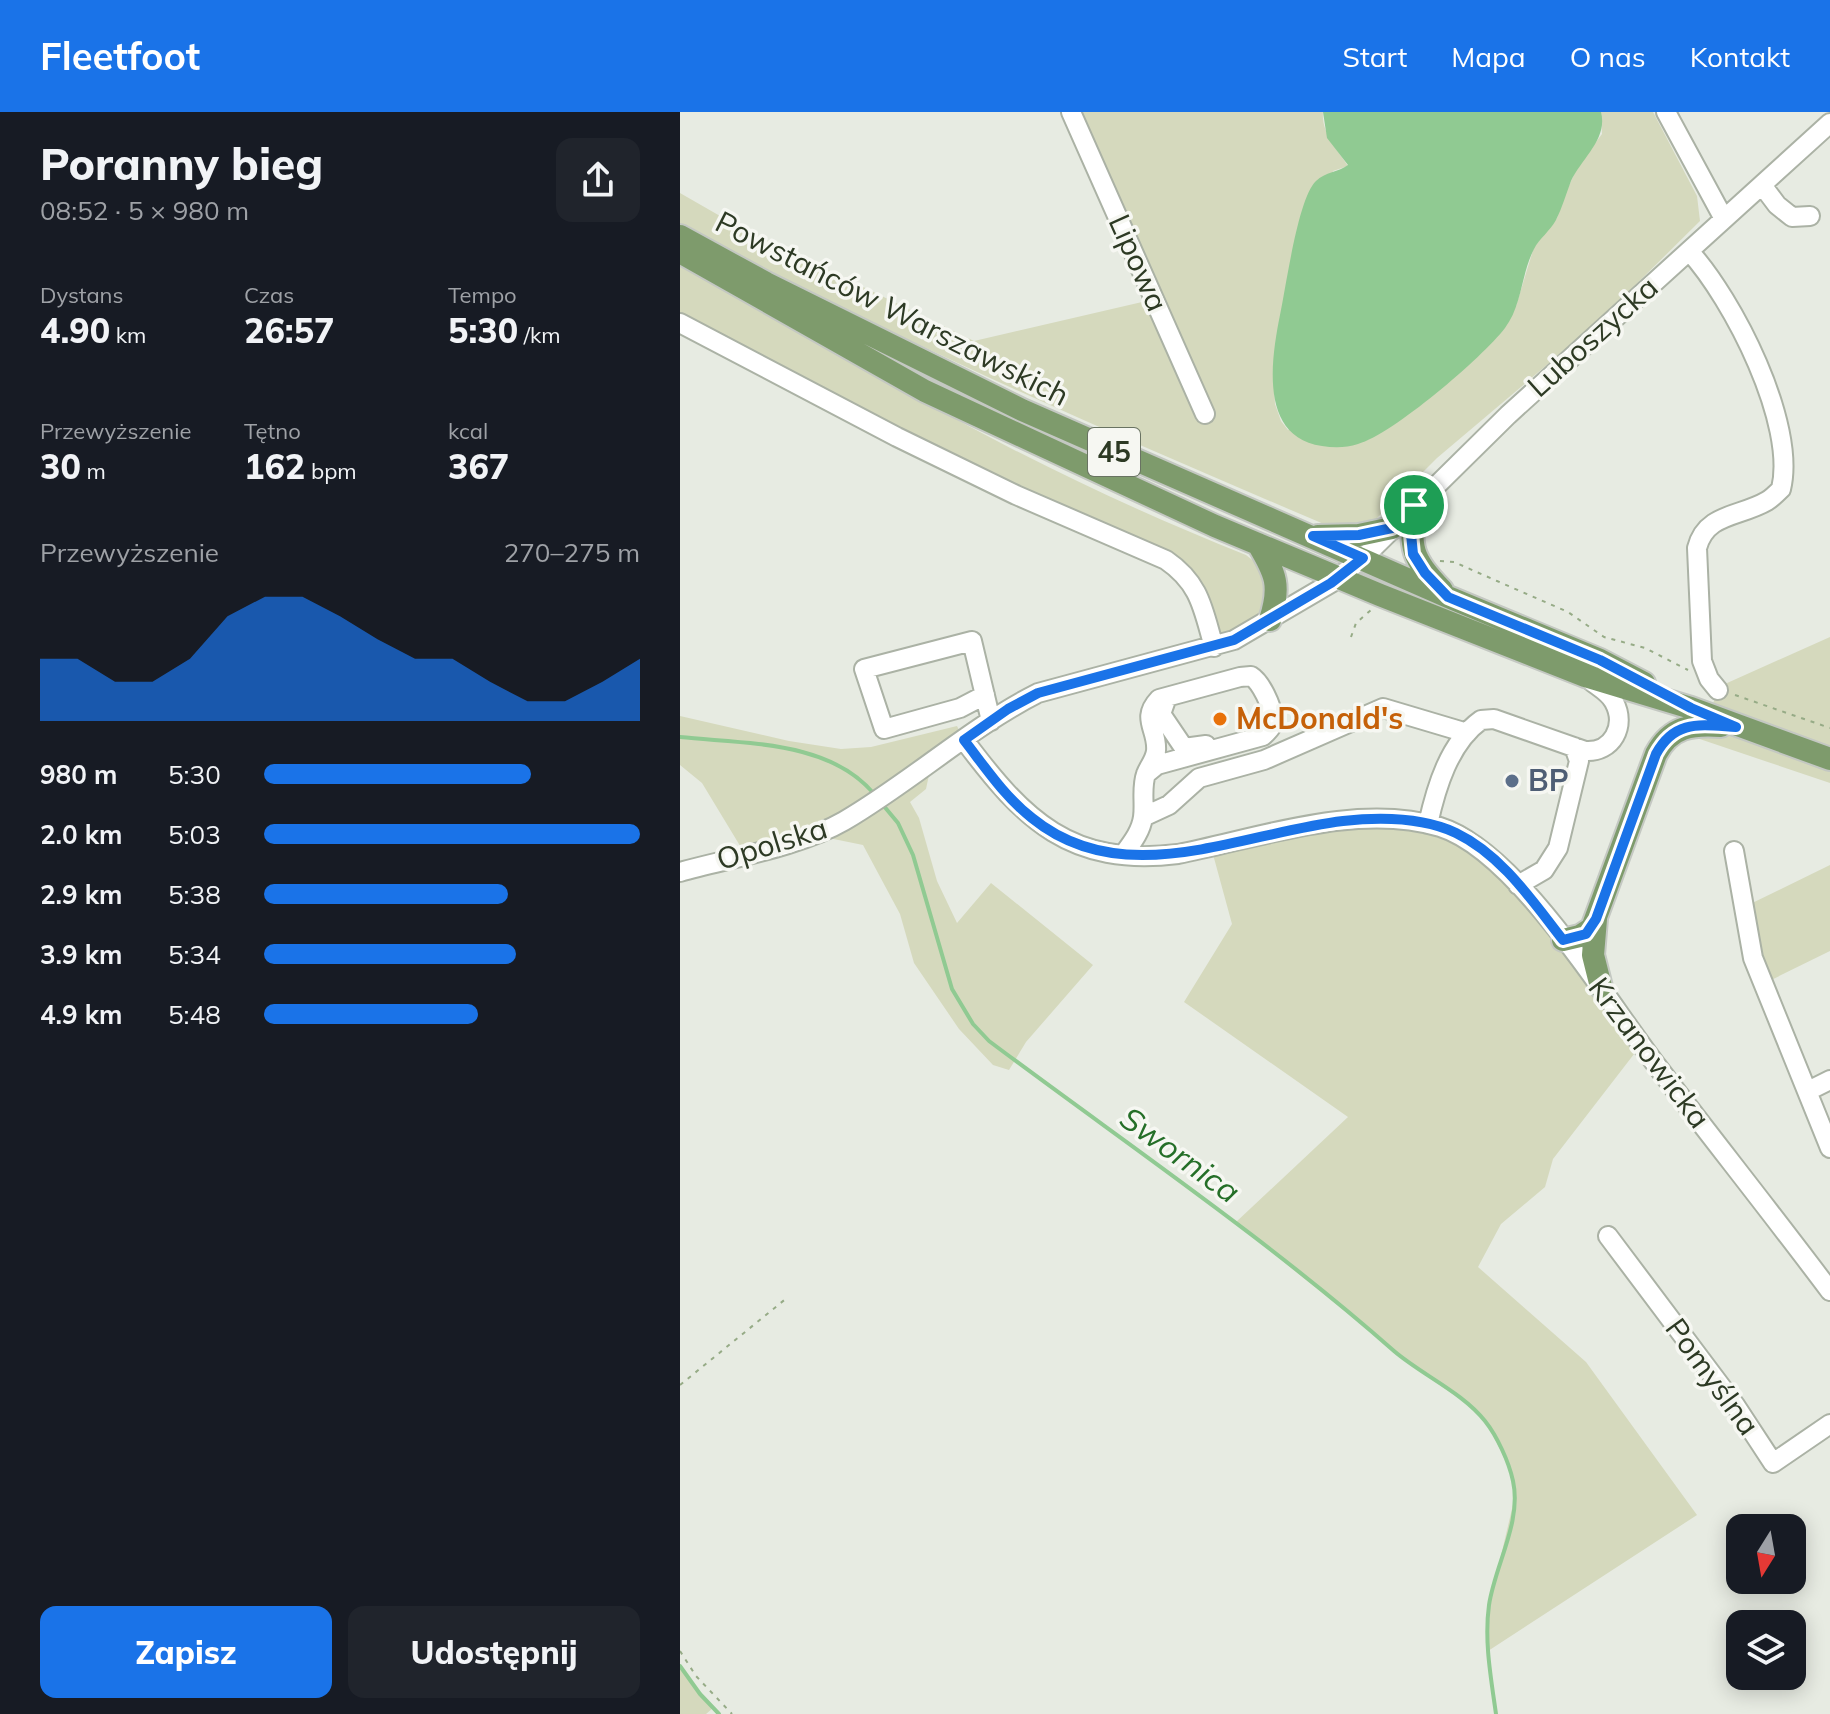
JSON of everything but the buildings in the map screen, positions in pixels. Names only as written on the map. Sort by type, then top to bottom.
[{"type":"main road","name":"Powstańców Warszawskich","points":[[680,236],[766,283],[1022,410],[1448,597],[1600,660],[1691,708],[1830,759]]},
{"type":"main road","name":"Powstańców Warszawskich","points":[[680,252],[836,343],[1002,429],[1338,578],[1585,676],[1691,708]]},
{"type":"main road","points":[[1414,505],[1411,534],[1413,554],[1425,573],[1448,597]]},
{"type":"main road","points":[[1313,536],[1359,535],[1392,528]]},
{"type":"main road","points":[[1258,544],[1275,577],[1277,595],[1270,620]]},
{"type":"main road","points":[[1563,940],[1586,934],[1596,919],[1656,754],[1664,740],[1676,731],[1692,726],[1736,727]]},
{"type":"main road","points":[[1596,919],[1593,955],[1601,987]]},
{"type":"street","name":"Lipowa","points":[[1071,112],[1205,414]]},
{"type":"street","points":[[1666,112],[1724,219]]},
{"type":"street","name":"Luboszycka","points":[[1214,647],[1270,620],[1338,578],[1363,558],[1508,415],[1830,123]]},
{"type":"street","points":[[1762,185],[1777,205],[1792,217],[1810,216]]},
{"type":"street","points":[[1689,251],[1704,268],[1752,351],[1767,384],[1785,458],[1781,489],[1767,501],[1709,524],[1700,534],[1697,548],[1702,661],[1714,684]]},
{"type":"street","points":[[680,323],[897,437],[1016,495],[1166,560],[1181,571],[1197,592],[1214,647]]},
{"type":"street","points":[[985,695],[960,708],[884,729],[864,669],[972,641],[985,695],[991,721]]},
{"type":"street","name":"Opolska","points":[[680,872],[814,835],[860,810],[1023,701],[1057,686],[1214,647]]},
{"type":"street","points":[[1146,774],[1180,754],[1263,736],[1272,726],[1273,717],[1258,680],[1251,676],[1164,705]]},
{"type":"street","points":[[1428,824],[1442,776],[1467,733],[1487,718],[1585,751],[1601,750],[1613,741],[1617,730],[1616,704],[1585,676]]},
{"type":"street","points":[[1123,855],[1142,822],[1146,774],[1156,748],[1149,715],[1159,699],[1164,705],[1180,754]]},
{"type":"street","points":[[1142,822],[1169,805],[1199,778],[1264,760],[1383,708],[1467,733]]},
{"type":"street","name":"Krzanowicka","points":[[964,740],[1008,796],[1033,819],[1080,845],[1123,855],[1163,856],[1357,819],[1428,824],[1484,850],[1518,885],[1601,987],[1641,1045],[1830,1291]]},
{"type":"street","points":[[1518,885],[1544,870],[1558,848],[1579,761],[1574,747]]},
{"type":"street","points":[[1156,748],[1180,754]]},
{"type":"street","points":[[1142,822],[1163,856]]},
{"type":"street","points":[[1734,851],[1753,958],[1830,1148]]},
{"type":"street","points":[[1808,1091],[1830,1080]]},
{"type":"street","name":"Pomyślna","points":[[1608,1236],[1735,1405],[1773,1463],[1830,1424]]},
{"type":"path","points":[[1438,560],[1454,562],[1568,612],[1604,637],[1654,652],[1714,684],[1830,728]]},
{"type":"path","points":[[1351,637],[1356,623],[1376,604]]},
{"type":"path","points":[[680,1385],[788,1297]]},
{"type":"path","points":[[680,1651],[696,1676],[732,1714]]},
{"type":"shaded area","points":[[1071,112],[1323,112],[1327,134],[1348,166],[1333,171],[1273,367],[1275,404],[1288,430],[1516,306],[1534,247],[1557,218],[1578,166],[1602,134],[1601,112],[1653,112],[1697,196],[1700,221],[1600,320],[1437,458],[1376,519],[1356,529],[1338,530],[923,347],[680,223],[680,193],[734,224],[974,341],[1155,299]]},
{"type":"shaded area","points":[[1323,112],[1601,112],[1602,122],[1597,140],[1571,181],[1556,220],[1534,249],[1515,310],[1505,328],[1458,375],[1414,411],[1373,437],[1340,447],[1302,440],[1288,428],[1274,394],[1277,333],[1304,205],[1316,181],[1348,165],[1327,138]]},
{"type":"shaded area","points":[[680,260],[997,441],[1120,501],[1246,555],[1260,566],[1268,589],[1262,614],[1245,627],[1218,638],[1189,580],[680,323]]},
{"type":"shaded area","points":[[1830,637],[1830,783],[1676,731],[1705,725],[1718,690],[1716,688]]},
{"type":"shaded area","points":[[680,716],[789,741],[841,749],[871,747],[957,726],[964,740],[932,761],[926,789],[910,802],[919,818],[937,881],[957,923],[991,883],[1093,965],[1026,1042],[1009,1070],[993,1065],[959,1029],[914,963],[900,914],[863,845],[814,835],[745,854],[702,783],[680,765]]},
{"type":"shaded area","points":[[1401,820],[1484,850],[1641,1045],[1553,1159],[1545,1187],[1501,1224],[1478,1267],[1586,1362],[1697,1515],[1488,1651],[1489,1607],[1515,1496],[1511,1472],[1487,1423],[1473,1408],[1422,1373],[1235,1223],[1348,1117],[1184,1002],[1232,924],[1211,847]]},
{"type":"shaded area","points":[[1830,865],[1830,951],[1763,984],[1744,907]]},
{"type":"shaded area","points":[[680,1666],[713,1708],[706,1714],[680,1714]]},
{"type":"waterway","name":"Swornica","points":[[680,737],[758,744],[811,754],[856,777],[875,795]]},
{"type":"waterway","name":"Swornica","points":[[883,805],[898,823],[913,855],[952,989],[973,1024],[989,1041],[1296,1269],[1405,1360],[1465,1401],[1489,1427],[1509,1466],[1515,1496],[1511,1528],[1489,1605],[1487,1632],[1496,1714]]},
{"type":"waterway","points":[[680,1666],[719,1714]]},
{"type":"place","name":"McDonald's","points":[[1220,719]]},
{"type":"place","name":"BP","points":[[1512,781]]},
{"type":"route","points":[[1414,505],[1411,534],[1413,554],[1425,573],[1448,597],[1600,660],[1691,708],[1736,727],[1692,726],[1681,728],[1664,740],[1656,754],[1596,919],[1586,934],[1563,940],[1530,898],[1484,850],[1454,832],[1421,822],[1357,819],[1332,822],[1154,857],[1095,850],[1055,834],[1033,819],[1008,796],[964,740],[1008,709],[1038,693],[1214,647],[1247,634],[1331,583],[1363,558],[1313,536],[1359,535],[1392,528],[1414,505]]}]
